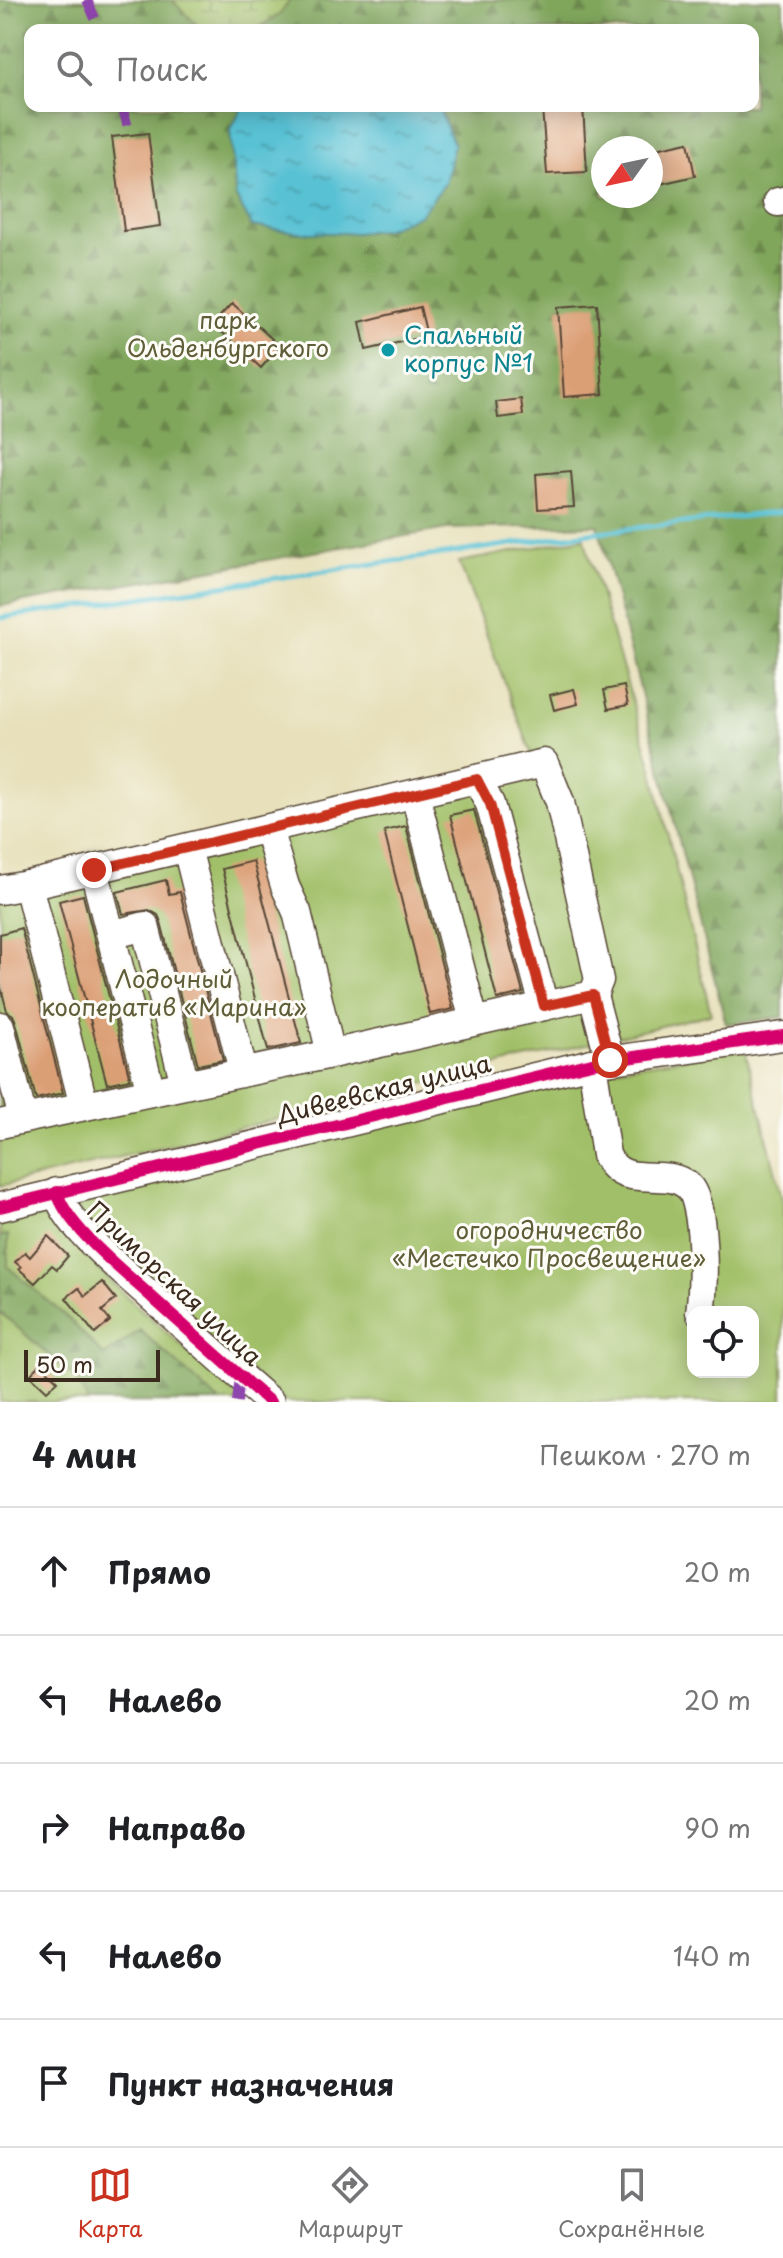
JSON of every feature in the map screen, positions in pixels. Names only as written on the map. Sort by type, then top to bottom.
[{"type":"street","points":[[84,1106],[14,888],[544,763],[560,802],[599,980],[593,995],[601,1062],[606,1155],[611,1165],[629,1175],[672,1179],[685,1183],[695,1194],[703,1244],[700,1306]]},
{"type":"street","points":[[477,779],[490,804],[544,1006]]},
{"type":"street","points":[[415,794],[474,1021]]},
{"type":"street","points":[[268,829],[285,886],[297,912],[331,1054]]},
{"type":"street","points":[[187,848],[243,1071]]},
{"type":"street","points":[[94,870],[151,1092]]},
{"type":"street","points":[[111,935],[145,926],[185,1084]]},
{"type":"street","points":[[0,1026],[12,1121],[593,995]]},
{"type":"street","name":"Дивеевская улица","points":[[0,1207],[601,1062],[783,1036]]},
{"type":"street","name":"Приморская улица","points":[[57,1192],[61,1205],[73,1221],[104,1253],[270,1402]]},
{"type":"green space","name":"парк Ольденбургского","points":[[0,0],[172,0],[196,24],[24,24],[24,112],[240,112],[230,131],[236,196],[304,233],[356,233],[387,229],[454,144],[441,112],[759,112],[759,24],[264,24],[280,14],[290,0],[783,0],[783,1017],[726,1024],[598,525],[447,529],[0,606]]},
{"type":"green space","points":[[172,0],[290,0],[280,14],[264,24],[196,24]]},
{"type":"green space","name":"Лодочный кооператив «Марина»","points":[[584,538],[652,768],[711,1014],[0,1186],[0,884],[534,760],[459,562]]},
{"type":"green space","name":"огородничество «Местечко Просвещение»","points":[[745,1049],[783,1202],[783,1402],[286,1402],[108,1250],[78,1211],[87,1196],[607,1070]]},
{"type":"green space","points":[[46,1214],[114,1285],[244,1402],[0,1402],[0,1225]]},
{"type":"green space","points":[[8,1235],[8,1267],[69,1319],[104,1356],[140,1330],[220,1402],[88,1402],[76,1379],[0,1312],[0,1236]]},
{"type":"water","points":[[240,112],[441,112],[454,144],[445,184],[420,215],[387,229],[356,233],[304,233],[252,226],[236,197],[230,131]]},
{"type":"building","points":[[542,112],[583,112],[587,172],[547,174]]},
{"type":"building","points":[[148,133],[160,226],[124,231],[112,137]]},
{"type":"building","points":[[688,142],[695,176],[663,183],[663,147]]},
{"type":"building","points":[[232,303],[280,346],[261,368],[213,324]]},
{"type":"building","points":[[597,304],[603,394],[564,397],[558,307]]},
{"type":"building","points":[[420,307],[427,336],[366,350],[360,322]]},
{"type":"building","points":[[521,399],[523,415],[498,418],[496,402]]},
{"type":"building","points":[[571,471],[574,507],[538,509],[536,474]]},
{"type":"building","points":[[624,686],[628,705],[608,709],[604,690]]},
{"type":"building","points":[[574,689],[578,704],[554,710],[550,695]]},
{"type":"building","points":[[474,810],[523,993],[497,999],[450,815]]},
{"type":"building","points":[[406,826],[453,1009],[430,1014],[384,831]]},
{"type":"building","points":[[253,861],[301,1043],[268,1050],[222,869]]},
{"type":"building","points":[[166,880],[169,894],[180,892],[223,1060],[198,1065],[158,915],[149,910],[123,914],[117,892]]},
{"type":"building","points":[[83,895],[130,1079],[107,1084],[59,901]]},
{"type":"building","points":[[21,928],[63,1093],[36,1099],[16,1022],[7,1011],[0,984],[0,934]]},
{"type":"building","points":[[48,1236],[68,1256],[57,1269],[52,1265],[35,1283],[15,1262],[25,1252],[30,1257]]},
{"type":"building","points":[[102,1282],[116,1299],[102,1311],[110,1321],[95,1334],[66,1298],[79,1288],[85,1296]]},
{"type":"building","points":[[41,1364],[58,1381],[47,1391],[30,1375]]},
{"type":"waterway","points":[[0,618],[589,533],[783,512]]},
{"type":"marked path","points":[[87,0],[97,24]]},
{"type":"marked path","points":[[124,112],[128,127]]},
{"type":"marked path","points":[[237,1402],[240,1377]]},
{"type":"cycle path","points":[[0,1207],[592,1063],[783,1036]]},
{"type":"cycle path","points":[[57,1192],[73,1220],[99,1250],[270,1402]]},
{"type":"place","name":"Спальный корпус №1","points":[[388,350]]},
{"type":"route","points":[[94,870],[477,779],[490,804],[544,1006],[593,995],[610,1060]]}]
